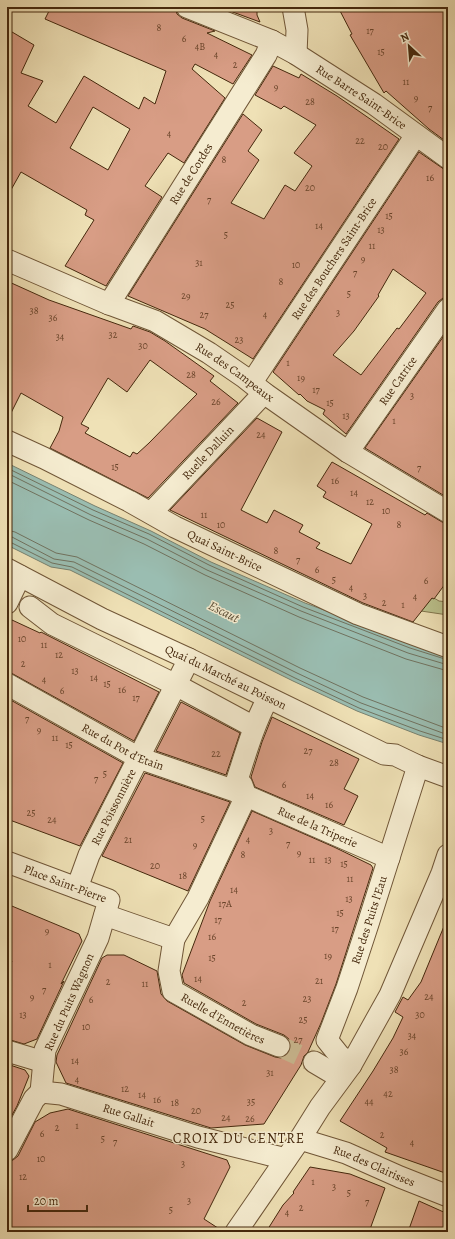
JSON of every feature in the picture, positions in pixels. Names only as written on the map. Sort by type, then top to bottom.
[{"type":"street","name":"Rue Barre Saint-Brice","points":[[187,7],[272,41],[296,54],[374,104],[448,158]]},
{"type":"street","points":[[293,7],[297,30],[296,54]]},
{"type":"street","name":"Rue de Cordes","points":[[109,304],[266,55],[272,41]]},
{"type":"street","name":"Rue des Bouchers Saint-Brice","points":[[258,388],[416,135]]},
{"type":"street","name":"Rue des Campeaux","points":[[7,260],[109,304],[154,320],[209,353],[348,452],[448,512]]},
{"type":"street","name":"Rue Catrice","points":[[348,452],[448,309]]},
{"type":"street","name":"Ruelle Dalluin","points":[[151,513],[258,388]]},
{"type":"street","name":"Quai Saint-Brice","points":[[7,441],[44,458],[151,513],[175,527],[358,614],[448,647]]},
{"type":"street","points":[[7,603],[14,573]]},
{"type":"street","name":"Quai du Marché au Poisson","points":[[14,573],[102,619],[190,659],[384,754],[395,755],[418,766],[448,776]]},
{"type":"street","points":[[30,607],[52,624],[176,685],[254,727]]},
{"type":"street","name":"Rue Poissonnière","points":[[83,891],[89,855],[190,659]]},
{"type":"street","name":"Rue du Pot d'Etain","points":[[7,684],[139,758],[242,788]]},
{"type":"street","points":[[174,939],[198,898],[242,788],[250,738],[268,698]]},
{"type":"street","name":"Rue des Puits l'Eau","points":[[346,1072],[339,1055],[327,1040],[349,981],[418,766]]},
{"type":"street","name":"Rue de la Triperie","points":[[242,788],[389,858]]},
{"type":"street","points":[[236,1232],[300,1139],[320,1107],[346,1072],[390,995],[442,873],[448,855]]},
{"type":"street","name":"Place Saint-Pierre","points":[[7,862],[109,900],[98,938]]},
{"type":"street","name":"Place Saint-Pierre","points":[[105,915],[174,939]]},
{"type":"street","name":"Rue du Puits Wagnon","points":[[41,1092],[45,1050],[98,938]]},
{"type":"street","name":"Ruelle d'Ennetières","points":[[174,939],[169,971],[173,991],[251,1035],[279,1046]]},
{"type":"street","points":[[7,1051],[44,1062]]},
{"type":"street","points":[[314,1062],[346,1072]]},
{"type":"street","points":[[7,1150],[34,1099],[41,1092]]},
{"type":"street","name":"Rue Gallait","points":[[41,1092],[61,1094],[198,1137],[286,1159]]},
{"type":"street","name":"Rue des Clairisses","points":[[300,1139],[346,1153],[448,1196]]},
{"type":"green space","points":[[432,598],[439,601],[448,602],[448,615],[421,611]]},
{"type":"water","name":"Escaut","points":[[7,463],[95,506],[151,531],[211,562],[305,603],[448,656],[448,744],[419,735],[357,711],[293,681],[70,570],[51,567],[7,545]]},
{"type":"building","points":[[51,7],[175,7],[177,14],[182,18],[215,31],[207,33],[252,55],[233,84],[195,64],[192,69],[225,98],[184,163],[168,153],[145,186],[162,197],[106,286],[65,266],[94,220],[85,215],[87,210],[21,172],[7,197],[7,29],[34,45],[21,73],[43,81],[28,106],[56,123],[84,76],[139,109],[144,97],[155,104],[166,71],[45,19]],"holes":[[[93,107],[130,129],[108,170],[70,148]]]},
{"type":"building","points":[[219,7],[257,7],[257,15],[260,22]]},
{"type":"building","points":[[338,7],[448,7],[448,143],[429,129],[386,91],[384,93],[350,35],[352,34]]},
{"type":"building","points":[[273,66],[299,78],[301,74],[337,96],[399,139],[253,359],[205,329],[128,296],[243,114],[262,130],[248,151],[259,160],[231,203],[264,219],[285,185],[295,191],[312,166],[294,153],[316,125],[284,106],[281,109],[255,95]]},
{"type":"building","points":[[419,152],[448,172],[448,297],[443,298],[438,302],[346,434],[323,414],[325,410],[307,401],[273,372]],"holes":[[[393,269],[426,293],[399,329],[397,328],[361,375],[333,355],[354,331],[379,296],[378,295]]]},
{"type":"building","points":[[7,281],[49,300],[131,329],[133,326],[150,332],[214,376],[210,381],[238,403],[148,498],[50,448],[59,431],[63,417],[21,393],[7,421]],"holes":[[[150,360],[197,394],[149,443],[137,454],[133,452],[130,457],[85,433],[89,428],[81,424],[108,378],[127,392]]]},
{"type":"building","points":[[448,330],[448,498],[365,448]]},
{"type":"building","points":[[257,418],[282,432],[241,510],[267,523],[274,510],[303,525],[299,532],[320,543],[316,548],[351,564],[372,524],[323,497],[326,492],[317,486],[332,462],[425,515],[427,513],[448,524],[448,580],[434,599],[432,598],[413,622],[363,603],[170,510]]},
{"type":"building","points":[[12,620],[40,633],[41,632],[159,692],[134,741],[7,672],[7,631]]},
{"type":"building","points":[[7,698],[123,763],[80,846],[7,819]]},
{"type":"building","points":[[181,702],[240,733],[226,775],[156,751]]},
{"type":"building","points":[[272,717],[359,759],[344,789],[358,796],[344,825],[255,787],[251,777]]},
{"type":"building","points":[[145,773],[230,802],[188,891],[102,856]]},
{"type":"building","points":[[252,811],[334,847],[371,865],[373,868],[336,984],[321,1023],[301,1065],[264,1124],[211,1128],[66,1083],[56,1062],[57,1055],[102,958],[107,955],[124,955],[157,971],[161,994],[167,1001],[245,1045],[281,1058],[286,1056],[290,1051],[291,1044],[289,1039],[284,1035],[256,1024],[184,983],[182,975],[210,901]]},
{"type":"building","points":[[7,904],[79,934],[82,941],[37,1039],[24,1044],[7,1039],[7,971],[12,961],[7,959]]},
{"type":"building","points":[[447,919],[448,1174],[385,1152],[387,1148],[340,1121],[393,1038],[403,1017],[395,1012],[403,997],[408,1000],[421,982]]},
{"type":"building","points":[[7,1064],[25,1070],[29,1076],[17,1106],[7,1124]]},
{"type":"building","points":[[68,1109],[227,1160],[230,1167],[204,1219],[224,1232],[7,1232],[7,1162],[18,1156],[35,1122],[50,1113]]},
{"type":"building","points":[[310,1167],[350,1174],[385,1188],[369,1232],[266,1232],[283,1205],[294,1193],[293,1192]]},
{"type":"building","points":[[419,1201],[448,1214],[448,1232],[408,1232]]},
{"type":"tunnel","points":[[279,1046],[314,1062]]},
{"type":"district","name":"CROIX DU CENTRE","points":[[239,1138]]}]
